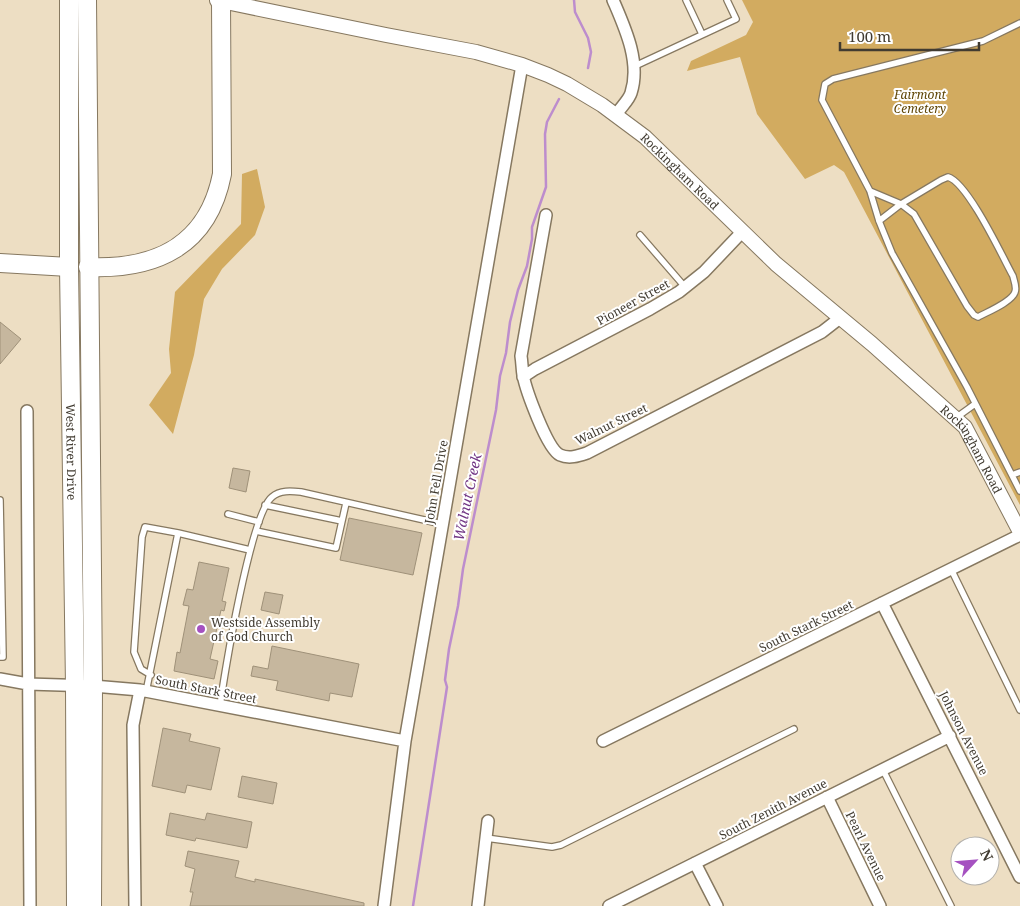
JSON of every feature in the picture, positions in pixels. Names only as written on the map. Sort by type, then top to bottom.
[{"type":"main road","name":"West River Drive","points":[[69,0],[69,267],[76,906]]},
{"type":"main road","name":"West River Drive","points":[[87,0],[93,686],[92,906]]},
{"type":"main road","points":[[88,267],[129,267],[165,254],[198,230],[210,212],[218,193],[222,174],[220,0]]},
{"type":"main road","points":[[0,263],[69,267]]},
{"type":"street","name":"Rockingham Road","points":[[220,0],[476,52],[522,64],[567,84],[602,104],[645,136],[776,264],[872,344],[965,427],[1020,534]]},
{"type":"street","points":[[613,0],[625,29],[635,66],[631,94],[616,114]]},
{"type":"street","name":"John Fell Drive","points":[[384,906],[405,741],[522,64]]},
{"type":"street","name":"Walnut Street","points":[[546,215],[521,356],[523,377],[541,426],[552,449],[560,455],[572,457],[587,453],[822,332],[840,318]]},
{"type":"street","name":"Pioneer Street","points":[[523,377],[534,368],[650,309],[686,287],[704,272],[742,232]]},
{"type":"street","points":[[26,411],[30,906]]},
{"type":"street","name":"South Stark Street","points":[[603,741],[1020,534]]},
{"type":"street","name":"Johnson Avenue","points":[[882,603],[1020,877]]},
{"type":"street","name":"South Stark Street","points":[[0,679],[28,684],[93,686],[143,691],[405,741]]},
{"type":"street","points":[[135,906],[133,725],[143,691]]},
{"type":"street","name":"South Zenith Avenue","points":[[609,906],[950,736]]},
{"type":"street","name":"Pearl Avenue","points":[[827,797],[880,906]]},
{"type":"street","points":[[478,906],[488,821]]},
{"type":"street","points":[[695,863],[717,906]]},
{"type":"lane","points":[[686,0],[702,34]]},
{"type":"lane","points":[[635,66],[736,19],[727,0]]},
{"type":"lane","points":[[1020,23],[982,41],[833,79],[825,84],[822,100],[870,190],[879,221],[892,254],[967,387],[1020,491]]},
{"type":"lane","points":[[870,190],[901,204],[914,214],[974,315],[978,317],[1011,298],[1015,292],[1016,286],[1013,276],[975,207],[957,181],[948,177],[941,180],[901,204],[879,221]]},
{"type":"lane","points":[[640,235],[686,287]]},
{"type":"lane","points":[[955,418],[975,404]]},
{"type":"lane","points":[[1012,476],[1020,472]]},
{"type":"lane","points":[[220,707],[224,678],[250,550],[265,505],[272,497],[278,493],[289,491],[442,524]]},
{"type":"lane","points":[[0,500],[3,657],[0,657]]},
{"type":"lane","points":[[256,531],[336,548],[346,502]]},
{"type":"lane","points":[[265,505],[342,521]]},
{"type":"lane","points":[[228,514],[258,522]]},
{"type":"lane","points":[[151,675],[141,669],[134,652],[142,536],[145,527],[250,550]]},
{"type":"lane","points":[[143,691],[151,675],[178,533]]},
{"type":"lane","points":[[951,569],[1020,710]]},
{"type":"lane","points":[[486,838],[552,847],[561,845],[794,729]]},
{"type":"lane","points":[[883,770],[951,906]]},
{"type":"green space","name":"Fairmont Cemetery","points":[[742,0],[1020,0],[1020,505],[844,172],[834,165],[805,179],[757,114],[740,57],[687,71],[691,61],[746,35],[753,22]]},
{"type":"green space","points":[[257,169],[265,207],[255,235],[222,269],[204,299],[194,355],[173,434],[149,405],[171,373],[169,349],[175,292],[241,224],[242,174]]},
{"type":"building","points":[[0,322],[21,339],[0,364]]},
{"type":"building","points":[[233,468],[250,471],[246,492],[229,488]]},
{"type":"building","points":[[349,518],[422,533],[413,575],[340,560]]},
{"type":"building","name":"Westside Assembly of God Church","points":[[199,562],[229,568],[222,601],[226,602],[224,611],[221,610],[210,659],[218,661],[214,679],[174,671],[177,652],[180,653],[189,606],[183,605],[187,589],[193,590]]},
{"type":"building","points":[[265,592],[283,595],[279,614],[261,610]]},
{"type":"building","points":[[272,646],[359,664],[352,697],[330,693],[329,701],[276,690],[278,681],[251,676],[253,666],[268,669]]},
{"type":"building","points":[[163,728],[191,734],[189,741],[220,748],[211,790],[187,785],[185,793],[152,786]]},
{"type":"building","points":[[242,776],[277,783],[273,804],[238,797]]},
{"type":"building","points":[[170,813],[205,820],[207,813],[252,822],[247,848],[196,838],[195,841],[166,835]]},
{"type":"building","points":[[188,851],[239,861],[235,877],[255,882],[255,879],[364,903],[364,906],[190,906],[193,892],[190,892],[195,869],[185,866]]},
{"type":"waterway","name":"Walnut Creek","points":[[574,0],[575,12],[588,38],[591,52],[588,68]]},
{"type":"waterway","name":"Walnut Creek","points":[[413,906],[447,687],[445,680],[449,649],[463,569],[496,410],[510,322],[518,290],[527,266],[532,239],[532,227],[546,187],[545,134],[547,122],[559,99]]},
{"type":"place","name":"Westside Assembly of God Church","points":[[201,629]]}]
